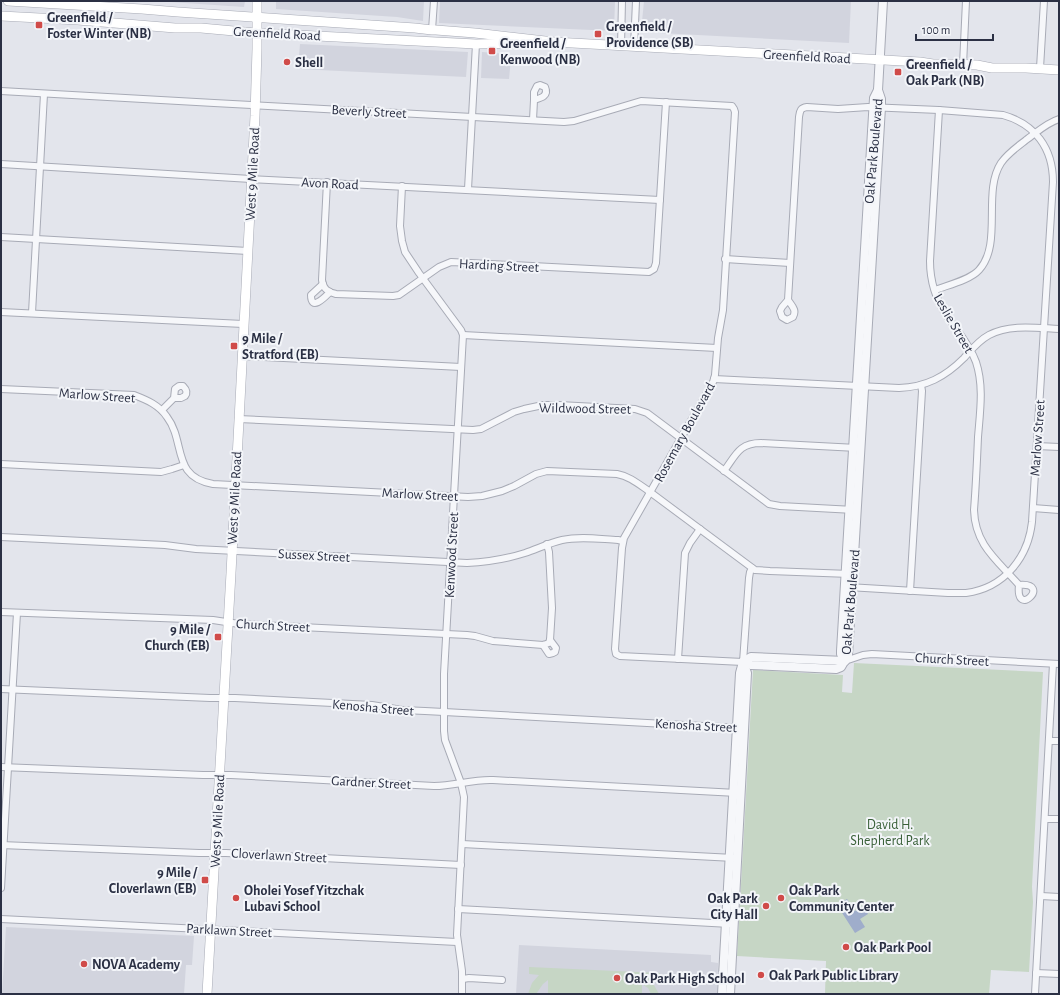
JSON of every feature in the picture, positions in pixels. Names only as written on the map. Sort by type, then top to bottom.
[{"type":"main road","name":"Greenfield Road","points":[[10,1],[475,32],[554,42],[920,62],[992,68],[1040,68],[1059,70]]},
{"type":"main road","points":[[1,6],[4,6],[10,1]]},
{"type":"main road","name":"West 9 Mile Road","points":[[207,994],[248,251],[255,106],[257,1]]},
{"type":"main road","points":[[1,11],[25,12],[29,8],[29,2]]},
{"type":"main road","points":[[138,24],[142,22],[142,9]]},
{"type":"main road","points":[[175,28],[174,21],[178,12]]},
{"type":"main road","name":"Greenfield Road","points":[[1,16],[138,24],[175,28],[201,28],[476,44],[554,42]]},
{"type":"main road","points":[[348,37],[352,33],[353,28],[351,24]]},
{"type":"main road","points":[[384,39],[384,32],[388,26]]},
{"type":"street","points":[[432,30],[434,1]]},
{"type":"street","points":[[621,46],[622,1]]},
{"type":"street","points":[[634,47],[636,1]]},
{"type":"street","name":"Oak Park Boulevard","points":[[845,661],[848,655],[848,587],[877,107],[881,99],[878,90],[883,1]]},
{"type":"street","points":[[963,65],[966,1]]},
{"type":"street","points":[[1040,68],[1044,1]]},
{"type":"street","points":[[468,190],[476,44]]},
{"type":"street","name":"Beverly Street","points":[[1,91],[564,122],[574,121],[641,101],[728,105],[733,107]]},
{"type":"street","points":[[32,313],[44,94]]},
{"type":"street","points":[[533,120],[534,100]]},
{"type":"street","points":[[660,200],[666,102]]},
{"type":"street","name":"Rosemary Boulevard","points":[[616,654],[615,649],[623,541],[714,379],[723,310],[734,112],[733,107]]},
{"type":"street","points":[[788,300],[800,110],[806,107],[838,109],[877,107],[1003,115],[1019,121],[1035,133]]},
{"type":"street","name":"Leslie Street","points":[[939,110],[930,261],[931,276],[942,307],[946,315],[963,337],[973,356],[978,371],[980,402],[974,510],[978,534],[991,554],[1019,585]]},
{"type":"street","points":[[935,290],[967,278],[978,271],[986,261],[990,245],[994,185],[1001,163],[1008,155],[1035,133],[1048,124],[1059,119]]},
{"type":"street","name":"Marlow Street","points":[[848,587],[961,593],[982,589],[996,582],[1008,573],[1019,560],[1027,545],[1031,529],[1033,508],[1053,174],[1049,155],[1043,143],[1035,133]]},
{"type":"street","name":"Avon Road","points":[[1,164],[660,200]]},
{"type":"street","points":[[323,284],[311,295],[311,300],[313,302],[320,302],[330,292],[325,289],[323,284],[327,182]]},
{"type":"street","points":[[402,186],[400,221],[402,241],[405,252],[461,330],[463,335],[717,348]]},
{"type":"street","name":"Harding Street","points":[[330,292],[396,296],[439,267],[455,262],[646,272],[653,270],[656,263],[660,200]]},
{"type":"street","points":[[1,237],[248,251]]},
{"type":"street","points":[[726,259],[790,263]]},
{"type":"street","points":[[1,312],[243,324]]},
{"type":"street","points":[[714,379],[899,388],[921,385],[931,382],[950,371],[982,339],[1001,330],[1015,328],[1059,329]]},
{"type":"street","name":"Kenwood Street","points":[[457,942],[464,802],[461,783],[446,744],[444,731],[444,674],[463,335]]},
{"type":"street","points":[[242,356],[461,367]]},
{"type":"street","points":[[910,591],[922,391],[921,385]]},
{"type":"street","name":"Marlow Street","points":[[1,389],[134,395],[150,402],[162,410],[168,417],[174,431],[184,465],[191,474],[200,481],[213,484],[454,496],[482,496],[514,486],[536,474],[547,471],[623,475],[632,479],[755,570],[849,574]]},
{"type":"street","points":[[162,410],[174,398]]},
{"type":"street","name":"Wildwood Street","points":[[238,419],[473,430],[481,429],[509,414],[536,406],[559,405],[640,410],[647,413],[772,505],[853,510]]},
{"type":"street","points":[[724,471],[740,449],[750,443],[857,448]]},
{"type":"street","points":[[1037,446],[1059,447]]},
{"type":"street","points":[[1,464],[161,472],[184,465]]},
{"type":"street","points":[[1033,508],[1059,510]]},
{"type":"street","points":[[678,659],[685,553],[700,529]]},
{"type":"street","name":"Sussex Street","points":[[1,537],[451,562],[474,562],[503,559],[525,553],[547,544],[572,538],[623,541]]},
{"type":"street","name":"Church Street","points":[[1,612],[213,620],[228,623],[447,634],[470,636],[492,641],[543,645],[550,654],[555,652],[556,648],[550,640],[552,608],[549,552],[547,544]]},
{"type":"street","points":[[722,994],[732,897],[741,728],[740,673],[743,662],[749,578],[752,568]]},
{"type":"street","points":[[1,888],[2,845],[17,613]]},
{"type":"street","points":[[543,645],[549,643],[550,640]]},
{"type":"street","name":"Church Street","points":[[616,654],[620,656],[743,662],[751,665],[779,663],[808,664],[836,669],[841,667],[845,661],[863,655],[872,654],[1056,664]]},
{"type":"street","points":[[1035,994],[1049,741],[1056,664]]},
{"type":"street","name":"Kenosha Street","points":[[1,689],[372,705],[402,710],[741,728]]},
{"type":"street","points":[[1049,741],[1059,741]]},
{"type":"street","name":"Gardner Street","points":[[1,767],[219,776],[231,775],[434,786],[478,780],[493,780],[737,793]]},
{"type":"street","points":[[1045,818],[1059,819]]},
{"type":"street","points":[[462,844],[733,858]]},
{"type":"street","name":"Cloverlawn Street","points":[[2,845],[231,853],[461,865]]},
{"type":"street","points":[[1040,896],[1059,897]]},
{"type":"street","points":[[458,909],[730,924]]},
{"type":"street","name":"Parklawn Street","points":[[1,919],[457,942]]},
{"type":"street","points":[[730,924],[730,994]]},
{"type":"street","points":[[457,942],[462,966],[462,994]]},
{"type":"street","points":[[1036,973],[1059,974]]},
{"type":"street","points":[[463,979],[502,980]]},
{"type":"shaded area","points":[[155,1],[245,1],[244,7]]},
{"type":"shaded area","points":[[276,1],[424,1],[423,21],[397,17],[276,9]]},
{"type":"shaded area","points":[[440,1],[615,1],[614,31],[439,23]]},
{"type":"shaded area","points":[[644,1],[851,1],[849,43],[641,32]]},
{"type":"shaded area","points":[[300,44],[468,52],[466,77],[298,69]]},
{"type":"shaded area","points":[[482,52],[507,54],[511,58],[509,79],[481,78]]},
{"type":"shaded area","name":"NOVA Academy","points":[[6,927],[194,936],[192,965],[186,965],[184,994],[2,994]]},
{"type":"shaded area","name":"Oak Park High School","points":[[519,945],[711,955],[711,962],[718,963],[717,994],[516,994]]},
{"type":"green space","name":"David H. Shepherd Park","points":[[854,663],[1043,672],[1029,972],[991,970],[989,994],[825,994],[826,961],[737,956],[753,670],[843,675],[842,692],[852,693]]},
{"type":"green space","points":[[529,967],[660,973],[659,981],[650,981],[659,994],[651,994],[648,988],[642,984],[642,994],[548,994],[548,980],[536,994],[528,994],[532,983],[539,975],[529,974]]},
{"type":"water","points":[[847,899],[855,911],[863,906],[868,914],[860,919],[865,927],[855,933],[837,905]]},
{"type":"place","name":"Greenfield / Foster Winter (NB)","points":[[39,25]]},
{"type":"place","name":"Greenfield / Providence (SB)","points":[[598,34]]},
{"type":"place","name":"Greenfield / Kenwood (NB)","points":[[492,51]]},
{"type":"place","name":"Shell","points":[[287,62]]},
{"type":"place","name":"Greenfield / Oak Park (NB)","points":[[898,72]]},
{"type":"place","name":"9 Mile / Stratford (EB)","points":[[234,346]]},
{"type":"place","name":"9 Mile / Church (EB)","points":[[218,637]]},
{"type":"place","name":"9 Mile / Cloverlawn (EB)","points":[[205,880]]},
{"type":"place","name":"Oholei Yosef Yitzchak Lubavi School","points":[[236,898]]},
{"type":"place","name":"Oak Park Community Center","points":[[781,898]]},
{"type":"place","name":"Oak Park City Hall","points":[[766,906]]},
{"type":"place","name":"Oak Park Pool","points":[[846,947]]},
{"type":"place","name":"NOVA Academy","points":[[84,964]]},
{"type":"place","name":"Oak Park Public Library","points":[[761,975]]},
{"type":"place","name":"Oak Park High School","points":[[617,978]]}]
